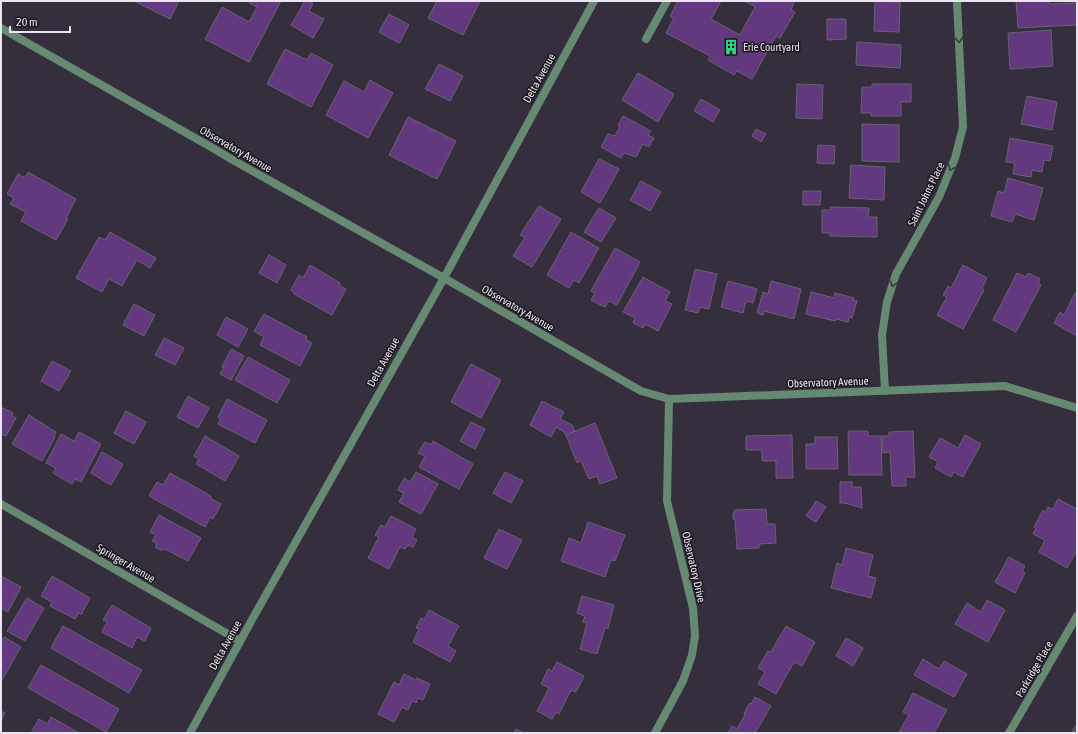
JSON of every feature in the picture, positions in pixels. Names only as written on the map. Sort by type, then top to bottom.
[{"type":"street","name":"Delta Avenue","points":[[190,733],[444,278],[594,1]]},
{"type":"street","points":[[646,39],[668,1]]},
{"type":"street","name":"Saint Johns Place","points":[[885,391],[882,335],[887,302],[896,274],[942,190],[956,158],[963,127],[957,1]]},
{"type":"street","name":"Observatory Avenue","points":[[1,28],[641,391],[669,399],[1006,386],[1077,408]]},
{"type":"street","name":"Observatory Drive","points":[[655,733],[683,681],[692,655],[695,636],[693,608],[668,500],[669,399]]},
{"type":"street","name":"Springer Avenue","points":[[1,504],[240,641]]},
{"type":"street","name":"Parkridge Place","points":[[1009,733],[1077,616]]},
{"type":"building","points":[[134,1],[179,1],[170,19]]},
{"type":"building","points":[[250,1],[281,1],[249,62],[205,39],[222,7],[249,22],[257,7],[249,3]]},
{"type":"building","points":[[305,1],[309,1],[313,4],[309,11],[324,19],[313,38],[291,25]]},
{"type":"building","points":[[437,1],[480,1],[463,35],[428,18]]},
{"type":"building","name":"Erie Courtyard","points":[[678,1],[721,1],[711,19],[740,35],[755,7],[745,1],[795,1],[791,10],[795,12],[780,38],[776,36],[752,79],[737,71],[734,75],[708,60],[710,56],[666,33],[674,18],[670,16]]},
{"type":"building","points":[[875,1],[900,2],[899,32],[874,31]]},
{"type":"building","points":[[1016,1],[1049,1],[1049,4],[1077,3],[1077,25],[1018,28]]},
{"type":"building","points":[[389,14],[409,25],[399,43],[379,32]]},
{"type":"building","points":[[827,19],[846,19],[846,39],[827,40]]},
{"type":"building","points":[[1051,30],[1053,66],[1010,69],[1008,33]]},
{"type":"building","points":[[857,42],[901,45],[900,68],[856,65]]},
{"type":"building","points":[[285,49],[307,60],[311,53],[333,65],[311,107],[267,84]]},
{"type":"building","points":[[439,64],[463,76],[450,101],[425,89]]},
{"type":"building","points":[[638,73],[674,94],[658,122],[622,100]]},
{"type":"building","points":[[370,80],[393,93],[368,138],[326,115],[344,81],[364,92]]},
{"type":"building","points":[[797,84],[823,85],[822,119],[796,118]]},
{"type":"building","points":[[872,84],[911,84],[911,102],[901,102],[901,116],[871,116],[871,113],[861,113],[862,87],[872,87]]},
{"type":"building","points":[[1027,96],[1057,102],[1052,130],[1021,124]]},
{"type":"building","points":[[701,99],[720,110],[713,122],[694,111]]},
{"type":"building","points":[[623,116],[651,131],[648,135],[654,138],[649,147],[643,144],[636,157],[624,153],[621,158],[601,147],[608,134],[615,136],[620,126],[618,125]]},
{"type":"building","points":[[408,117],[456,141],[437,179],[389,155]]},
{"type":"building","points":[[862,124],[899,125],[899,162],[862,161]]},
{"type":"building","points":[[756,129],[766,134],[761,142],[752,136]]},
{"type":"building","points":[[1010,138],[1053,146],[1050,161],[1044,160],[1042,172],[1032,170],[1031,177],[1013,174],[1015,163],[1006,162]]},
{"type":"building","points":[[818,145],[835,146],[834,164],[817,163]]},
{"type":"building","points":[[599,159],[619,169],[600,203],[581,192]]},
{"type":"building","points":[[851,165],[885,167],[884,200],[849,198]]},
{"type":"building","points":[[28,172],[76,199],[66,218],[68,219],[56,240],[21,221],[26,212],[10,204],[14,198],[7,194],[18,174],[25,178]]},
{"type":"building","points":[[1008,178],[1043,188],[1034,220],[1015,214],[1012,222],[991,216],[998,191],[1004,193]]},
{"type":"building","points":[[641,181],[661,192],[650,211],[630,200]]},
{"type":"building","points":[[803,191],[821,191],[820,205],[803,205]]},
{"type":"building","points":[[539,206],[561,219],[532,267],[513,256],[525,237],[520,235]]},
{"type":"building","points":[[830,207],[869,208],[868,217],[877,217],[877,237],[830,236],[830,233],[822,233],[822,210],[831,210]]},
{"type":"building","points":[[599,208],[616,218],[601,242],[584,232]]},
{"type":"building","points":[[110,232],[156,258],[150,268],[137,260],[122,286],[109,279],[102,292],[76,278],[99,237],[105,240]]},
{"type":"building","points":[[571,232],[599,248],[579,283],[574,280],[569,288],[547,275]]},
{"type":"building","points":[[615,248],[640,262],[617,305],[609,301],[605,307],[591,300],[595,293],[591,291]]},
{"type":"building","points":[[269,255],[286,265],[277,283],[259,273]]},
{"type":"building","points":[[310,265],[340,283],[339,285],[346,289],[332,315],[294,294],[291,290],[299,275],[303,278]]},
{"type":"building","points":[[963,265],[987,278],[982,288],[984,290],[963,329],[937,315],[947,297],[943,295],[948,286],[951,288]]},
{"type":"building","points":[[695,269],[717,274],[709,309],[700,307],[698,313],[685,310]]},
{"type":"building","points":[[1017,273],[1026,277],[1028,273],[1040,279],[1038,283],[1041,285],[1016,332],[993,320]]},
{"type":"building","points":[[643,277],[670,292],[665,301],[672,304],[658,331],[645,324],[643,328],[633,323],[635,318],[623,312]]},
{"type":"building","points":[[728,281],[757,289],[753,303],[746,301],[743,313],[721,307]]},
{"type":"building","points":[[771,281],[801,289],[794,319],[764,311],[763,315],[757,313],[763,292],[768,294]]},
{"type":"building","points":[[811,292],[834,298],[835,293],[854,298],[853,301],[857,301],[852,318],[849,317],[848,322],[836,319],[835,321],[806,314]]},
{"type":"building","points":[[1075,293],[1077,294],[1077,336],[1054,323],[1060,312],[1064,315]]},
{"type":"building","points":[[134,304],[155,315],[144,336],[123,325]]},
{"type":"building","points":[[264,314],[307,337],[306,340],[312,343],[300,366],[260,345],[264,337],[254,331]]},
{"type":"building","points":[[226,317],[248,329],[238,347],[217,335]]},
{"type":"building","points":[[164,338],[184,348],[175,365],[155,355]]},
{"type":"building","points":[[231,349],[244,356],[231,380],[220,374],[224,368],[222,367]]},
{"type":"building","points":[[248,357],[290,380],[277,403],[235,380]]},
{"type":"building","points":[[52,361],[71,371],[59,391],[41,381]]},
{"type":"building","points":[[471,364],[501,380],[481,418],[451,402]]},
{"type":"building","points":[[188,396],[209,408],[198,428],[177,417]]},
{"type":"building","points":[[227,399],[267,420],[255,443],[218,424],[221,418],[218,417]]},
{"type":"building","points":[[542,401],[564,412],[560,419],[572,425],[575,431],[566,435],[556,427],[551,437],[530,425]]},
{"type":"building","points":[[1,407],[13,413],[12,416],[16,418],[6,436],[1,434]]},
{"type":"building","points":[[126,411],[146,422],[134,444],[114,433]]},
{"type":"building","points":[[29,415],[56,432],[55,437],[42,461],[12,444]]},
{"type":"building","points":[[471,422],[485,429],[475,449],[460,441]]},
{"type":"building","points":[[595,423],[617,478],[600,484],[597,476],[589,479],[581,461],[577,463],[566,435]]},
{"type":"building","points":[[848,431],[868,431],[868,436],[881,436],[882,475],[849,475]]},
{"type":"building","points":[[913,431],[915,477],[906,477],[906,486],[892,486],[890,452],[883,453],[882,436],[889,436],[889,432]]},
{"type":"building","points":[[79,432],[101,444],[81,482],[75,479],[72,484],[53,473],[56,468],[46,463],[61,434],[74,441]]},
{"type":"building","points":[[792,435],[793,478],[776,478],[776,461],[762,461],[762,450],[746,450],[746,436]]},
{"type":"building","points":[[965,435],[981,444],[963,477],[954,472],[951,477],[935,468],[938,462],[929,457],[940,438],[958,448]]},
{"type":"building","points":[[205,436],[239,456],[225,481],[196,464],[199,459],[194,456]]},
{"type":"building","points":[[815,437],[837,437],[838,469],[806,469],[806,444],[815,444]]},
{"type":"building","points":[[433,441],[473,464],[459,489],[419,467],[425,456],[418,453],[425,442],[431,445]]},
{"type":"building","points":[[102,452],[123,464],[111,485],[91,473]]},
{"type":"building","points":[[416,472],[438,484],[421,514],[399,502],[404,493],[398,490],[404,478],[410,482]]},
{"type":"building","points":[[505,472],[523,481],[511,503],[493,493]]},
{"type":"building","points":[[170,473],[211,496],[210,498],[221,504],[213,519],[210,517],[205,527],[149,496],[157,482],[163,485]]},
{"type":"building","points":[[840,482],[852,482],[852,487],[861,487],[862,508],[840,503]]},
{"type":"building","points":[[1058,499],[1077,509],[1077,550],[1067,568],[1039,552],[1045,540],[1033,534],[1036,528],[1034,527],[1043,510],[1046,512],[1048,507],[1053,509]]},
{"type":"building","points":[[816,501],[826,507],[816,522],[806,516]]},
{"type":"building","points":[[766,509],[767,524],[775,524],[776,543],[759,544],[759,548],[737,549],[735,520],[733,519],[733,513],[735,513],[734,510]]},
{"type":"building","points":[[159,515],[201,538],[188,561],[165,549],[162,550],[156,548],[156,543],[152,541],[156,535],[150,532]]},
{"type":"building","points":[[391,516],[416,529],[412,537],[417,540],[413,547],[408,545],[405,549],[400,547],[389,569],[368,558],[379,537],[375,535],[381,525],[385,527]]},
{"type":"building","points":[[588,522],[625,535],[615,561],[611,560],[605,577],[561,561],[569,538],[581,543]]},
{"type":"building","points":[[499,529],[522,540],[507,569],[484,558]]},
{"type":"building","points":[[846,548],[873,555],[868,576],[876,578],[871,598],[831,588],[837,563],[842,565]]},
{"type":"building","points":[[1009,557],[1025,566],[1022,571],[1025,573],[1015,593],[995,582]]},
{"type":"building","points":[[1,576],[21,587],[8,612],[1,608]]},
{"type":"building","points":[[52,576],[90,598],[81,615],[79,613],[75,619],[50,606],[52,602],[41,596]]},
{"type":"building","points":[[582,596],[614,605],[608,628],[605,628],[597,654],[580,649],[587,623],[583,622],[585,616],[577,613]]},
{"type":"building","points":[[27,598],[44,608],[25,641],[7,631]]},
{"type":"building","points":[[987,600],[1005,610],[988,642],[955,624],[967,603],[981,612]]},
{"type":"building","points":[[112,605],[151,628],[145,641],[137,637],[132,648],[102,632],[107,622],[103,620]]},
{"type":"building","points":[[429,610],[459,626],[448,646],[456,651],[450,662],[413,642],[419,629],[416,628],[421,618],[424,620]]},
{"type":"building","points":[[63,626],[142,670],[129,693],[51,648]]},
{"type":"building","points":[[786,626],[815,642],[802,666],[794,662],[776,694],[758,684],[765,672],[758,668],[768,651],[771,652]]},
{"type":"building","points":[[4,637],[21,647],[2,680],[1,643]]},
{"type":"building","points":[[846,638],[863,648],[853,666],[836,656]]},
{"type":"building","points":[[923,659],[939,669],[944,661],[967,674],[954,697],[914,675]]},
{"type":"building","points":[[557,662],[584,676],[576,692],[571,690],[559,714],[556,712],[552,719],[537,711],[549,688],[541,684],[548,669],[552,671]]},
{"type":"building","points":[[41,665],[119,709],[106,732],[28,688]]},
{"type":"building","points":[[404,674],[416,680],[417,678],[430,684],[423,700],[418,698],[416,703],[412,701],[408,710],[402,707],[394,722],[378,714],[394,682],[399,685]]},
{"type":"building","points":[[913,693],[947,710],[934,733],[899,732],[909,715],[903,712]]},
{"type":"building","points":[[755,697],[771,706],[755,733],[728,733],[732,726],[737,729],[749,704],[751,704]]},
{"type":"building","points":[[1,711],[5,713],[1,721]]},
{"type":"building","points":[[51,717],[79,733],[31,733],[39,719],[47,724]]},
{"type":"building","points":[[1077,724],[1077,733],[1071,733]]},
{"type":"building","points":[[516,729],[524,733],[513,733]]},
{"type":"place","name":"Erie Courtyard","points":[[731,47]]}]
